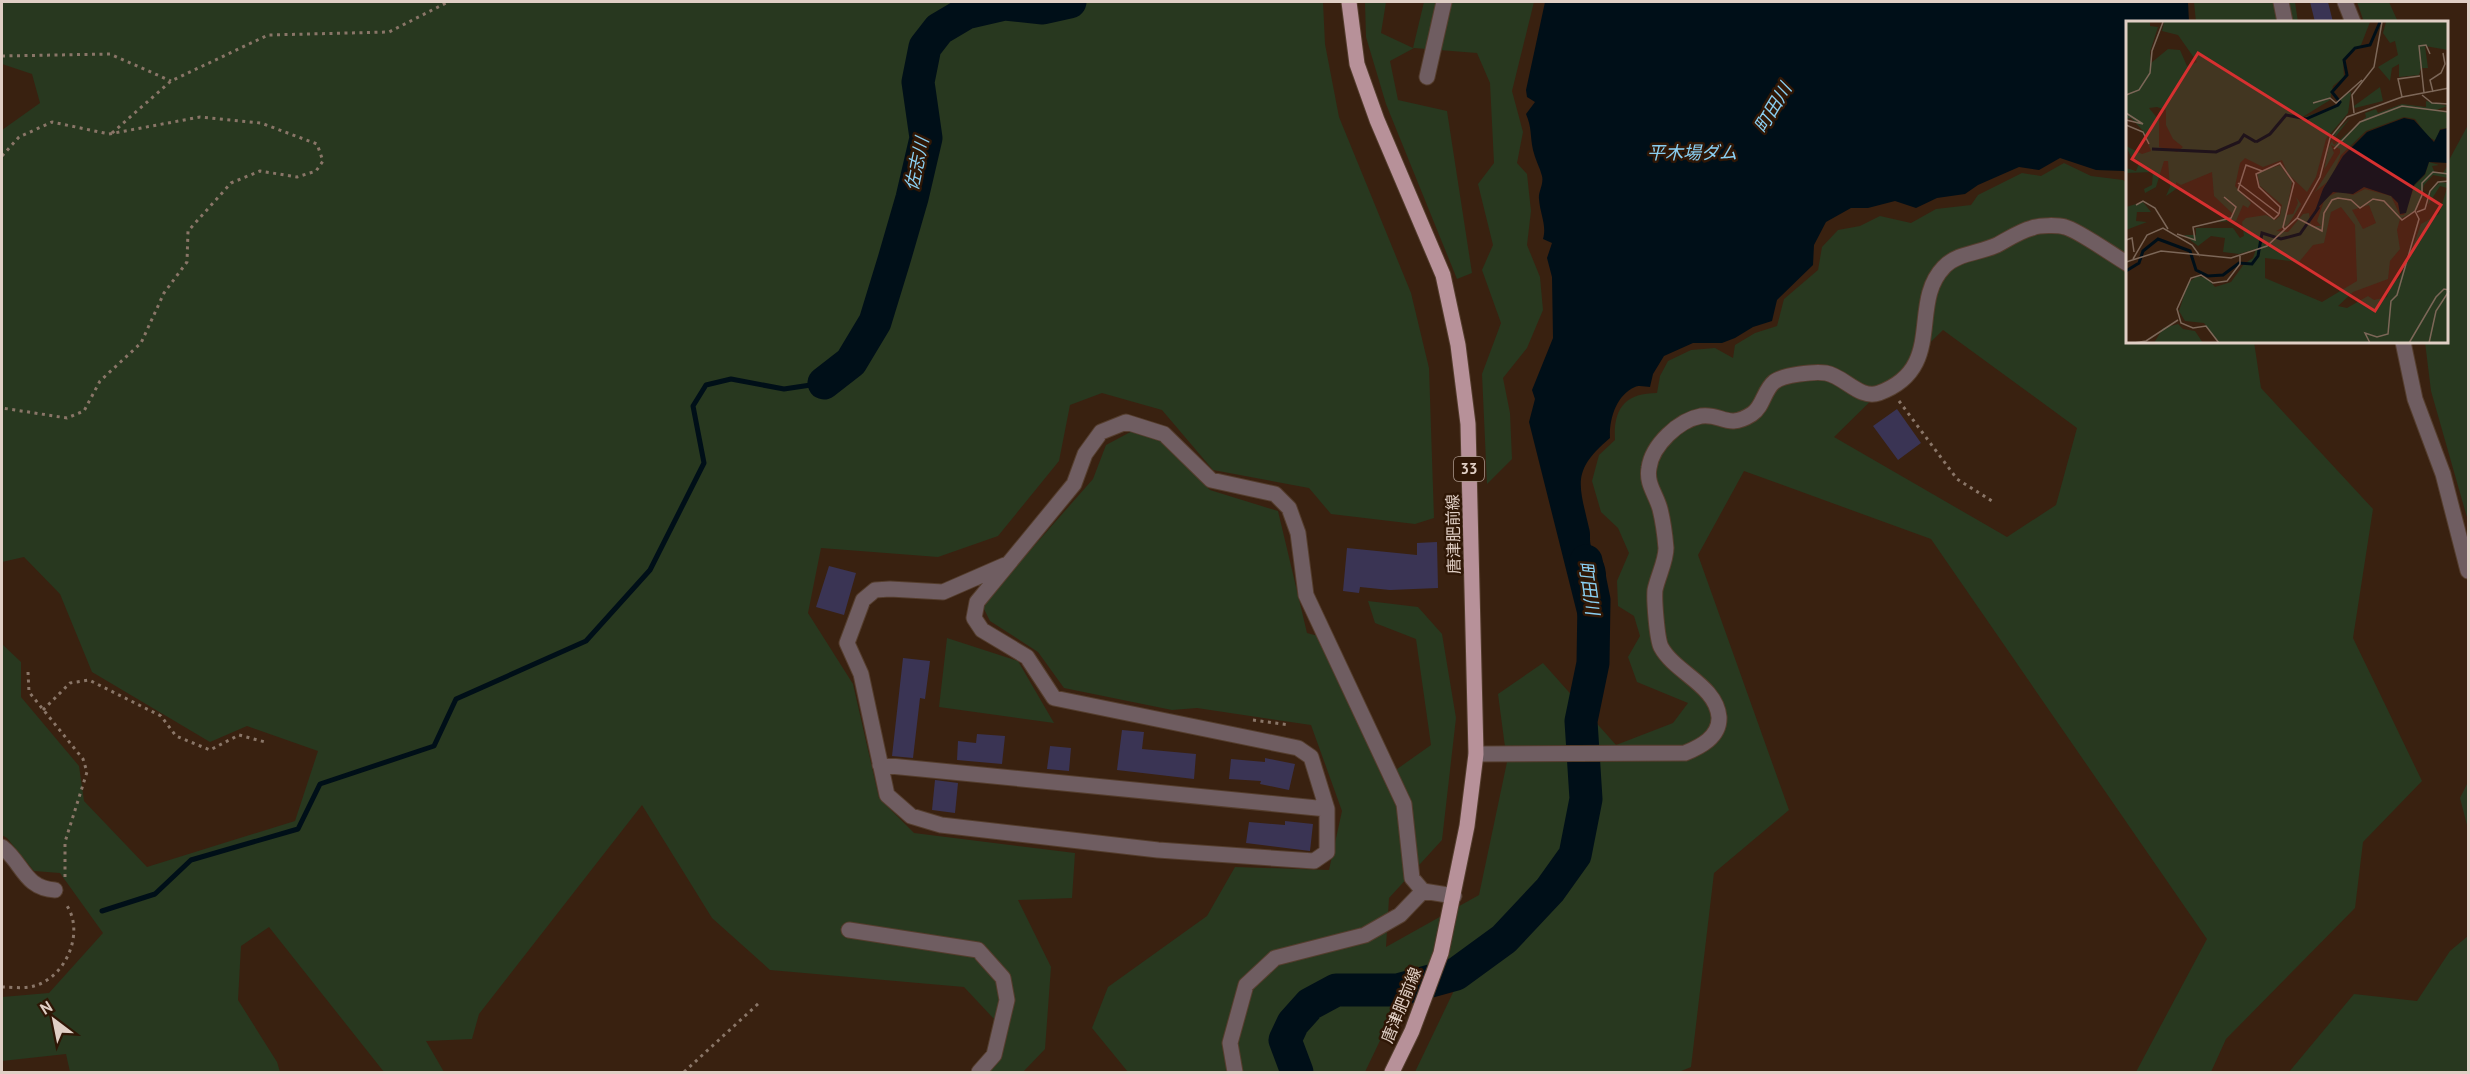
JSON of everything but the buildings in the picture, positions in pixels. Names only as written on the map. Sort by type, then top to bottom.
[{"type":"main road","name":"唐津肥前線","points":[[1349,2],[1357,64],[1377,120],[1443,275],[1458,345],[1468,424],[1476,754],[1467,826],[1442,953],[1412,1031],[1392,1072]]},
{"type":"street","points":[[1427,77],[1444,2]]},
{"type":"street","points":[[2281,2],[2285,21]]},
{"type":"street","points":[[2345,2],[2353,21]]},
{"type":"street","points":[[1476,754],[1685,753],[1699,747],[1715,735],[1719,718],[1707,692],[1670,660],[1660,645],[1655,592],[1666,550],[1660,509],[1648,481],[1649,465],[1662,439],[1686,422],[1703,416],[1732,423],[1754,413],[1774,382],[1790,376],[1826,373],[1864,393],[1876,394],[1889,388],[1906,378],[1919,358],[1932,286],[1944,267],[1960,256],[1990,248],[2033,227],[2066,227],[2126,263]]},
{"type":"street","points":[[2403,344],[2415,399],[2443,474],[2469,571]]},
{"type":"street","points":[[1005,565],[943,592],[875,590],[863,600],[847,643],[861,674],[887,795],[911,816],[941,825],[1158,850],[1314,861],[1327,852],[1327,809],[1311,758],[1298,747],[1054,698],[1027,657],[982,630],[974,618],[977,602],[1005,565],[1074,484],[1085,454],[1101,432],[1126,422],[1164,434],[1211,480],[1275,494],[1289,508],[1298,533],[1306,595],[1404,804],[1412,878],[1423,891],[1454,896]]},
{"type":"street","points":[[880,765],[1327,809]]},
{"type":"street","points":[[2,847],[26,877],[42,889],[55,890]]},
{"type":"street","points":[[1235,1072],[1230,1043],[1246,985],[1275,958],[1365,935],[1400,915],[1423,891]]},
{"type":"street","points":[[849,930],[978,950],[1003,978],[1007,1000],[994,1055],[979,1072]]},
{"type":"path","points":[[110,135],[171,81],[268,35],[388,32],[448,2]]},
{"type":"path","points":[[2,56],[110,54],[171,81]]},
{"type":"path","points":[[2,156],[20,137],[52,122],[110,135],[200,117],[261,123],[318,144],[323,161],[316,171],[297,177],[260,171],[231,183],[188,231],[188,262],[164,293],[141,343],[100,381],[84,411],[67,418],[2,408]]},
{"type":"path","points":[[1889,388],[1957,478],[1992,501]]},
{"type":"path","points":[[28,672],[29,692],[83,759],[87,772],[65,842],[65,878],[55,890]]},
{"type":"path","points":[[43,710],[70,683],[89,680],[161,716],[176,736],[210,750],[239,735],[265,742]]},
{"type":"path","points":[[2,987],[35,986],[52,975],[69,956],[76,930],[70,909]]},
{"type":"path","points":[[684,1072],[759,1003]]},
{"type":"green space","points":[[2,2],[1050,2],[1050,9],[1072,13],[1079,2],[1323,2],[1325,44],[1339,117],[1411,293],[1429,368],[1434,518],[1415,524],[1331,514],[1309,488],[1213,470],[1162,410],[1102,393],[1070,405],[1059,461],[998,536],[938,557],[821,548],[808,613],[853,684],[879,798],[914,833],[1075,853],[1072,898],[1018,900],[1051,967],[1045,1049],[1023,1072],[982,1072],[994,1019],[964,987],[770,970],[712,918],[642,805],[479,1014],[472,1039],[426,1041],[444,1072],[384,1072],[269,927],[241,946],[238,1000],[277,1062],[280,1072],[70,1072],[66,1054],[2,1061],[2,997],[49,993],[103,933],[60,873],[34,871],[2,835],[2,644],[21,662],[21,697],[79,766],[84,801],[147,867],[295,821],[318,751],[247,726],[210,742],[92,672],[60,594],[24,557],[2,562],[2,130],[40,103],[32,74],[2,64]]},
{"type":"green space","points":[[1365,2],[1386,2],[1381,33],[1413,48],[1424,2],[1534,2],[1512,91],[1523,132],[1517,163],[1527,174],[1531,211],[1527,245],[1540,277],[1543,310],[1527,348],[1503,378],[1510,413],[1512,459],[1487,484],[1482,374],[1501,323],[1482,270],[1493,245],[1478,184],[1494,163],[1490,83],[1477,53],[1414,48],[1390,61],[1398,100],[1447,111],[1472,273],[1457,279],[1386,104],[1366,37]]},
{"type":"green space","points":[[2194,2],[2295,2],[2298,21],[2196,21]]},
{"type":"green space","points":[[2357,2],[2389,2],[2398,21],[2364,21]]},
{"type":"green space","points":[[2468,125],[2468,521],[2431,391],[2425,344],[2449,344],[2449,160]]},
{"type":"green space","points":[[2064,163],[2091,176],[2123,180],[2126,182],[2126,344],[2254,344],[2261,388],[2373,509],[2353,638],[2422,781],[2363,842],[2355,908],[2226,1039],[2211,1072],[2136,1072],[2207,939],[1931,539],[1744,471],[1698,555],[1789,810],[1714,873],[1691,1067],[1679,1072],[1415,1072],[1459,980],[1397,1005],[1365,1072],[1128,1072],[1092,1028],[1108,987],[1207,916],[1235,867],[1329,870],[1342,811],[1311,725],[1197,708],[1172,710],[1064,688],[1038,652],[990,621],[982,605],[1093,479],[1106,445],[1136,429],[1166,444],[1210,490],[1278,511],[1307,633],[1322,637],[1383,779],[1431,745],[1416,639],[1375,623],[1368,601],[1418,607],[1442,634],[1456,718],[1442,840],[1389,898],[1386,947],[1479,895],[1507,762],[1498,694],[1543,663],[1616,745],[1673,723],[1688,703],[1637,682],[1628,657],[1640,636],[1634,616],[1618,606],[1617,581],[1629,553],[1618,528],[1601,512],[1592,481],[1599,455],[1615,440],[1616,420],[1623,405],[1637,396],[1657,393],[1660,376],[1668,361],[1691,350],[1715,348],[1733,358],[1735,345],[1755,333],[1777,326],[1784,299],[1818,270],[1822,247],[1838,230],[1860,226],[1880,216],[1911,223],[1936,209],[1971,205],[1978,195],[2022,173],[2041,176]],"holes":[[[1943,330],[2077,428],[2056,505],[2007,537],[1834,437]]]},
{"type":"green space","points":[[947,638],[1018,661],[1054,723],[939,707]]},
{"type":"green space","points":[[2468,782],[2468,829],[2460,798]]},
{"type":"green space","points":[[2468,936],[2468,1072],[2289,1072],[2354,994],[2417,1001],[2450,951]]},
{"type":"water","name":"平木場ダム","points":[[1545,2],[2188,2],[2189,21],[2126,21],[2126,174],[2124,171],[2096,170],[2060,158],[2039,170],[2019,167],[1978,185],[1965,194],[1937,198],[1916,208],[1895,201],[1868,208],[1851,208],[1826,222],[1814,245],[1813,265],[1777,300],[1772,321],[1753,327],[1722,343],[1693,343],[1664,356],[1653,374],[1650,387],[1637,386],[1623,396],[1612,416],[1610,438],[1589,460],[1581,479],[1590,530],[1590,544],[1603,562],[1606,581],[1600,605],[1580,604],[1579,621],[1529,422],[1535,399],[1532,390],[1553,338],[1552,277],[1547,258],[1552,243],[1543,239],[1544,224],[1539,196],[1542,176],[1533,150],[1526,114],[1535,102],[1527,97],[1526,90]]},
{"type":"waterway","name":"佐志川","points":[[824,383],[851,362],[875,322],[894,260],[926,138],[918,82],[925,47],[939,29],[966,13],[1005,4],[1043,8],[1070,2]]},
{"type":"waterway","points":[[102,911],[155,894],[191,860],[298,829],[320,784],[434,746],[456,699],[586,641],[650,570],[704,463],[693,406],[706,385],[731,379],[784,389],[824,383]]},
{"type":"waterway","name":"町田川","points":[[1297,1072],[1285,1040],[1293,1023],[1310,1004],[1336,990],[1398,990],[1456,974],[1504,939],[1550,890],[1575,855],[1586,799],[1581,721],[1593,663],[1594,600],[1586,561]]}]
